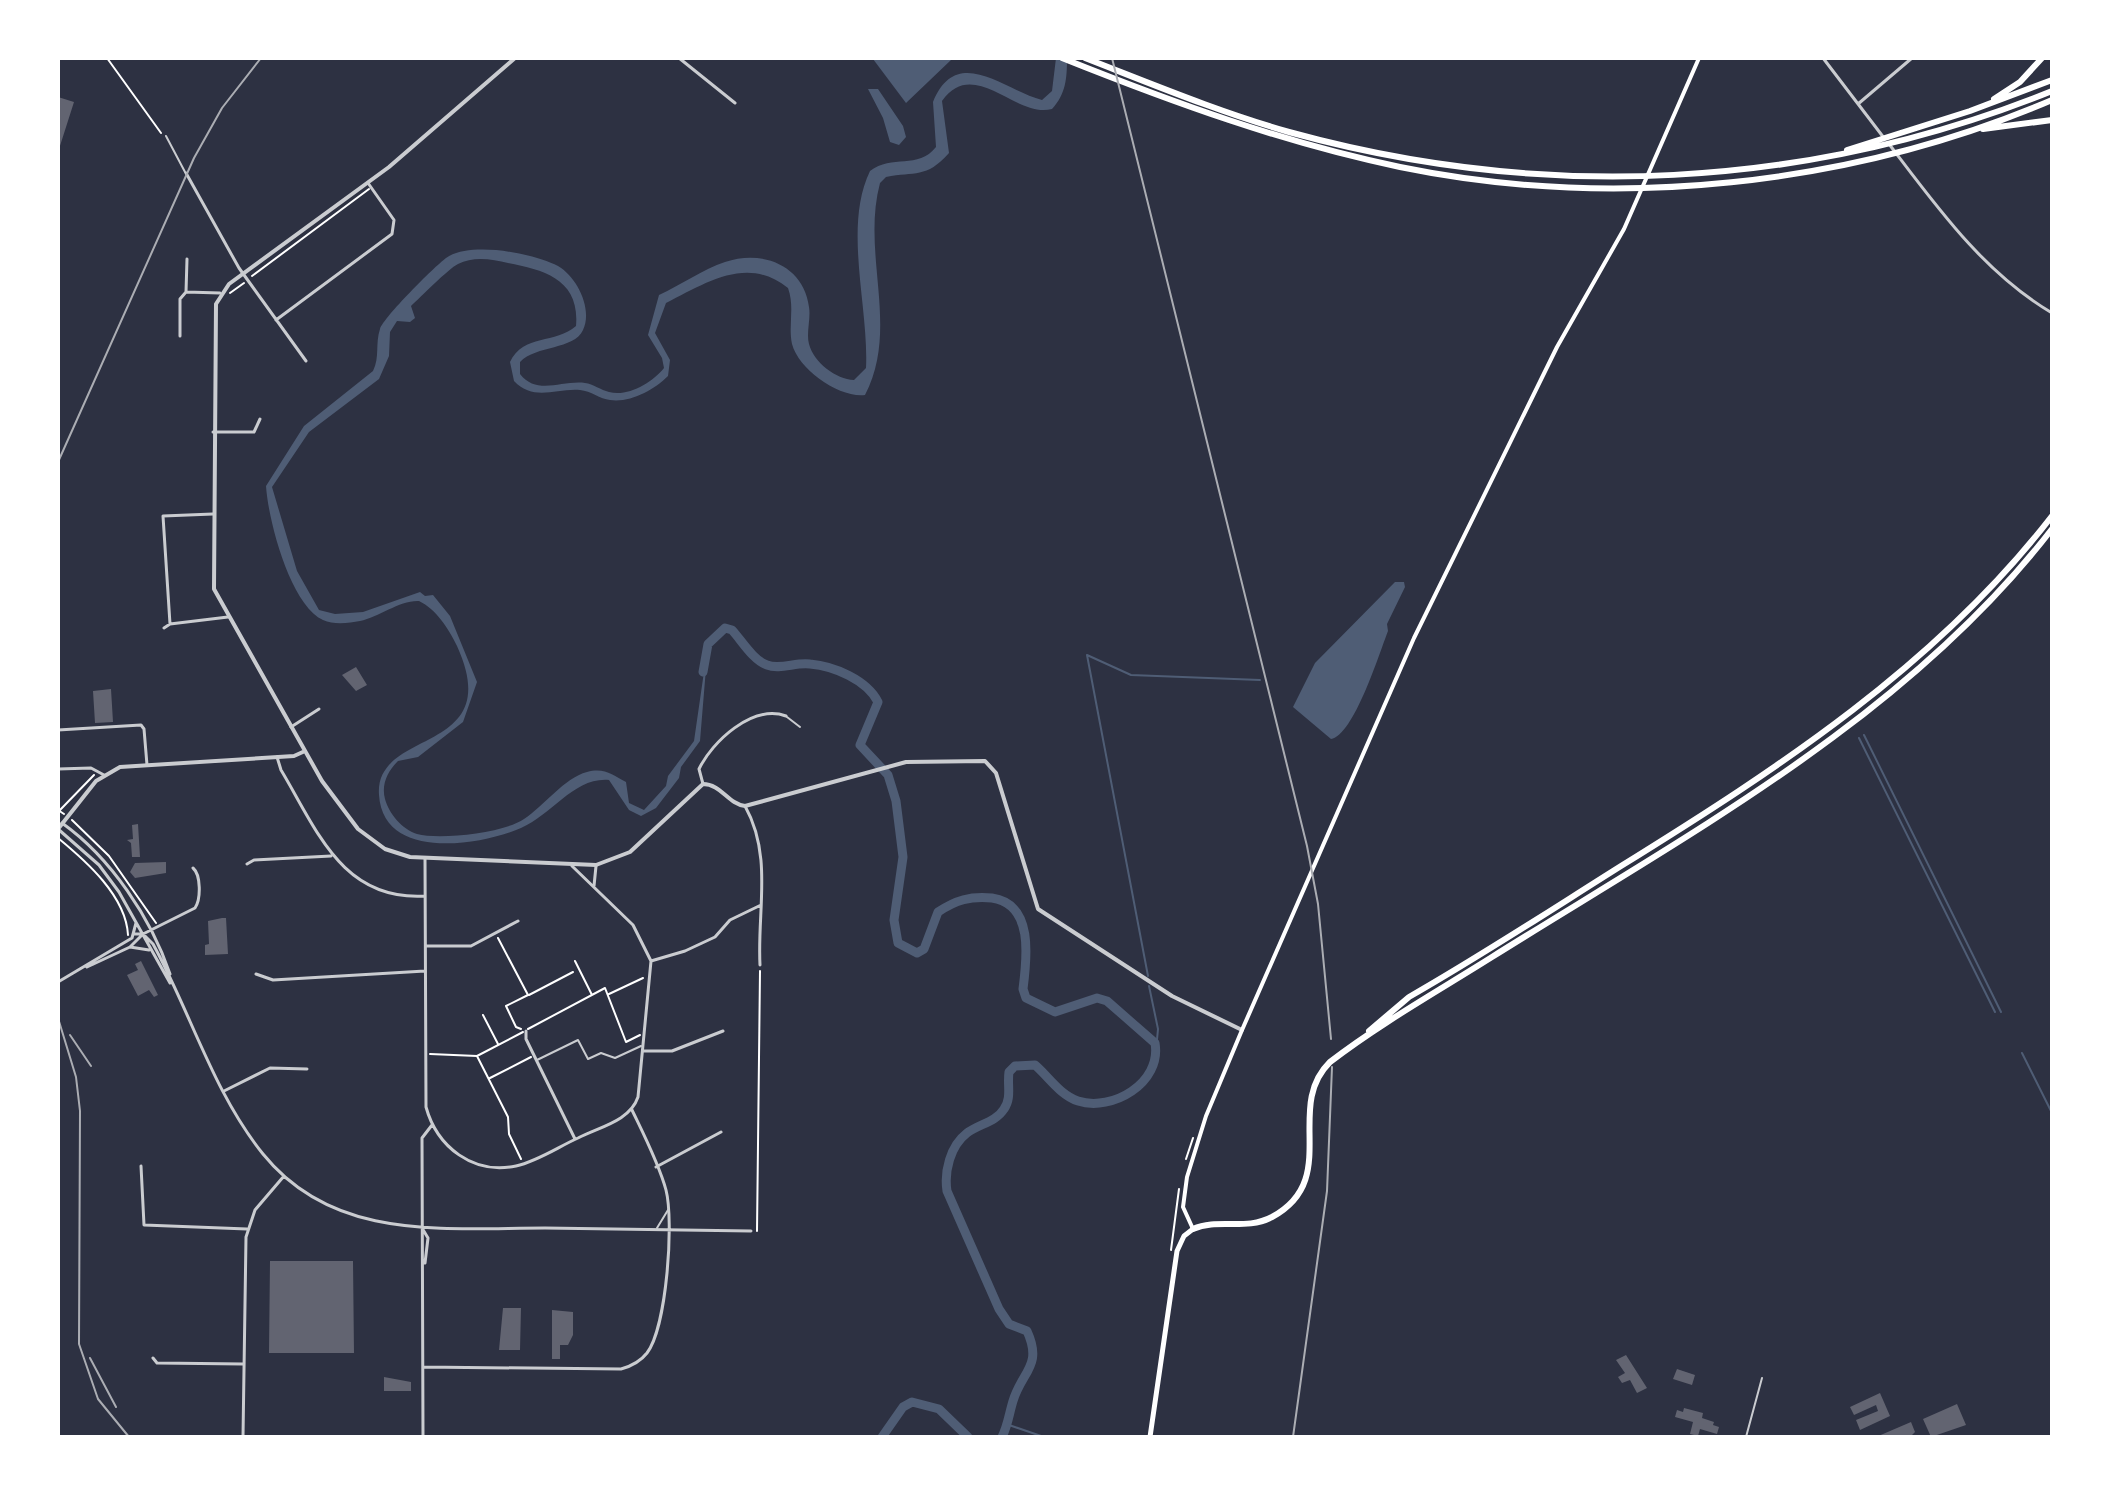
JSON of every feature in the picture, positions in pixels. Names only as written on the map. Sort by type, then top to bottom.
[{"type":"highway","points":[[1062,58],[1283,138],[1402,167],[1509,183],[1628,182],[1805,163],[1904,138],[2052,91]]},
{"type":"highway","points":[[1085,58],[1286,131],[1404,159],[1508,174],[1662,186],[1748,179],[1883,156],[1963,133],[2052,100]]},
{"type":"highway","points":[[1970,111],[2020,82],[2042,58]]},
{"type":"highway","points":[[1904,138],[2052,80]]},
{"type":"highway","points":[[1963,133],[2052,120]]},
{"type":"highway","points":[[1359,1041],[1403,1001],[1702,816],[1841,720],[1956,623],[2010,567],[2052,516]]},
{"type":"highway","points":[[1193,1229],[1252,1225],[1271,1218],[1291,1203],[1303,1186],[1311,1163],[1309,1105],[1314,1081],[1330,1062],[1705,823],[1846,727],[1961,629],[2052,529]]},
{"type":"main road","points":[[1150,1437],[1178,1247],[1193,1229],[1183,1207],[1187,1177],[1200,1131],[1414,638],[1557,347],[1624,229],[1699,58]]},
{"type":"street","points":[[515,58],[369,185],[243,273],[220,293],[214,318],[213,582],[228,617],[335,801],[358,829],[396,853],[425,858],[596,865],[630,852],[703,784],[712,784],[735,803],[745,806],[895,764],[979,760],[989,763],[996,773],[1038,909],[1172,996],[1242,1030]]},
{"type":"street","points":[[679,58],[735,103]]},
{"type":"street","points":[[1823,58],[1976,253],[2024,295],[2052,313]]},
{"type":"street","points":[[1858,104],[1912,58]]},
{"type":"street","points":[[186,173],[247,280],[306,361]]},
{"type":"street","points":[[276,320],[392,234],[394,220],[369,185]]},
{"type":"street","points":[[180,336],[180,299],[186,292],[187,259]]},
{"type":"street","points":[[186,292],[220,293]]},
{"type":"street","points":[[213,432],[254,432],[260,419]]},
{"type":"street","points":[[170,624],[163,516],[213,514]]},
{"type":"street","points":[[164,628],[170,624],[228,617]]},
{"type":"street","points":[[291,727],[319,709]]},
{"type":"street","points":[[703,784],[699,769],[722,736],[761,717],[775,714],[786,716]]},
{"type":"street","points":[[58,730],[141,725],[147,765]]},
{"type":"street","points":[[173,986],[99,865],[58,829],[60,822],[89,787],[120,767],[277,757],[305,751]]},
{"type":"street","points":[[277,757],[281,770],[331,856],[379,891],[425,896]]},
{"type":"street","points":[[58,769],[91,768],[104,775]]},
{"type":"street","points":[[745,806],[762,848],[760,965]]},
{"type":"street","points":[[60,822],[105,861],[150,932],[173,986]]},
{"type":"street","points":[[247,864],[254,860],[331,856]]},
{"type":"street","points":[[425,858],[425,1099],[432,1125],[448,1147],[472,1162],[496,1168],[523,1164],[575,1139],[632,1110],[638,1097],[651,961],[638,932],[572,866]]},
{"type":"street","points":[[594,886],[596,865]]},
{"type":"street","points":[[134,934],[150,932],[197,906],[197,872],[193,868]]},
{"type":"street","points":[[651,961],[707,941],[730,920],[761,905]]},
{"type":"street","points":[[426,946],[465,947],[496,935],[518,921]]},
{"type":"street","points":[[87,967],[130,939],[136,923]]},
{"type":"street","points":[[130,947],[143,934]]},
{"type":"street","points":[[143,934],[153,944],[224,1091],[253,1141],[284,1176],[316,1200],[346,1214],[389,1225],[422,1228],[751,1231]]},
{"type":"street","points":[[58,982],[130,947],[139,946],[151,951]]},
{"type":"street","points":[[256,974],[273,980],[425,971]]},
{"type":"street","points":[[526,1031],[535,1058],[575,1139]]},
{"type":"street","points":[[644,1051],[672,1051],[723,1031]]},
{"type":"street","points":[[224,1091],[270,1068],[307,1069]]},
{"type":"street","points":[[423,1367],[621,1369],[636,1363],[654,1340],[661,1309],[669,1209],[666,1189],[632,1110]]},
{"type":"street","points":[[423,1435],[424,1266],[428,1238],[422,1228],[422,1138],[432,1125]]},
{"type":"street","points":[[656,1167],[721,1132]]},
{"type":"street","points":[[141,1166],[144,1225],[247,1229]]},
{"type":"street","points":[[243,1437],[247,1229],[259,1204],[284,1176]]},
{"type":"street","points":[[153,1358],[157,1363],[243,1364]]},
{"type":"lane","points":[[166,136],[186,173]]},
{"type":"lane","points":[[786,716],[800,727]]},
{"type":"lane","points":[[535,1058],[578,1040],[588,1059],[601,1053],[615,1058],[644,1045]]},
{"type":"lane","points":[[654,1230],[669,1209]]},
{"type":"lane","points":[[1746,1437],[1762,1378]]},
{"type":"path","points":[[107,58],[166,136]]},
{"type":"path","points":[[227,295],[369,185]]},
{"type":"path","points":[[58,838],[88,864],[107,888],[126,920],[130,939]]},
{"type":"path","points":[[496,935],[528,995]]},
{"type":"path","points":[[575,961],[592,995]]},
{"type":"path","points":[[751,1231],[758,1231],[760,965]]},
{"type":"path","points":[[526,1031],[516,1027],[506,1006],[573,972]]},
{"type":"path","points":[[608,995],[652,974]]},
{"type":"path","points":[[425,1054],[477,1056],[526,1031],[530,1025],[605,988],[626,1042],[646,1032]]},
{"type":"path","points":[[483,1015],[498,1045]]},
{"type":"path","points":[[477,1056],[508,1117],[509,1134],[523,1164]]},
{"type":"path","points":[[489,1078],[535,1058]]},
{"type":"path","points":[[1185,1162],[1194,1136]]},
{"type":"path","points":[[1170,1256],[1180,1186]]},
{"type":"water","points":[[1056,58],[1067,58],[1067,72],[1063,92],[1052,109],[1038,110],[1024,106],[981,86],[968,85],[954,89],[942,101],[949,153],[934,167],[886,177],[880,183],[875,210],[879,343],[875,369],[865,395],[832,387],[811,372],[792,344],[788,288],[773,278],[757,274],[742,273],[711,281],[666,303],[655,333],[670,360],[668,376],[649,391],[626,399],[606,399],[580,390],[537,393],[514,381],[510,362],[516,353],[531,343],[568,332],[576,326],[576,310],[566,288],[535,269],[489,259],[464,261],[448,271],[411,306],[415,318],[410,322],[397,321],[390,332],[389,356],[379,379],[309,432],[272,487],[297,571],[319,610],[335,614],[363,612],[420,592],[425,596],[433,595],[450,616],[477,682],[463,722],[418,757],[398,761],[388,773],[384,793],[387,805],[397,820],[411,832],[427,836],[472,834],[502,828],[524,819],[570,780],[598,770],[626,782],[629,803],[644,810],[666,786],[668,776],[694,741],[708,644],[700,741],[681,767],[679,778],[656,808],[641,816],[629,810],[609,780],[596,781],[574,790],[521,828],[482,840],[436,843],[397,831],[385,816],[379,795],[383,774],[396,758],[453,724],[465,706],[468,681],[457,646],[441,620],[419,601],[404,603],[367,619],[346,623],[327,622],[311,611],[300,597],[283,560],[271,519],[266,486],[304,426],[373,371],[380,329],[390,314],[440,263],[457,253],[470,250],[502,251],[547,261],[565,271],[577,286],[584,303],[586,322],[572,341],[535,353],[520,362],[520,374],[527,381],[542,386],[585,383],[609,392],[632,391],[653,379],[664,368],[662,358],[648,335],[659,295],[717,265],[753,258],[779,264],[799,281],[809,307],[808,340],[812,351],[827,369],[840,377],[854,380],[866,368],[858,217],[870,171],[887,163],[921,158],[936,147],[933,102],[943,85],[955,76],[968,73],[983,76],[1042,100],[1052,91]]},
{"type":"water","points":[[873,59],[951,60],[906,103]]},
{"type":"water","points":[[868,89],[878,89],[903,126],[906,137],[899,145],[890,142],[883,118]]},
{"type":"water","points":[[1395,582],[1404,582],[1405,587],[1387,624],[1388,631],[1372,674],[1348,724],[1331,739],[1293,707],[1315,663]]},
{"type":"building","points":[[58,97],[74,102],[59,149],[58,149]]},
{"type":"building","points":[[356,667],[367,685],[356,691],[342,675]]},
{"type":"building","points":[[111,689],[113,722],[95,723],[93,691]]},
{"type":"building","points":[[138,824],[140,857],[132,857],[131,843],[127,840],[133,839],[132,825]]},
{"type":"building","points":[[166,862],[166,873],[135,878],[130,872],[135,863]]},
{"type":"building","points":[[226,918],[228,954],[205,955],[205,945],[209,944],[208,921]]},
{"type":"building","points":[[141,961],[158,995],[154,997],[149,990],[138,996],[127,975],[138,970],[135,964]]},
{"type":"building","points":[[270,1261],[353,1261],[354,1353],[269,1353]]},
{"type":"building","points":[[503,1308],[521,1308],[520,1350],[499,1350]]},
{"type":"building","points":[[552,1310],[573,1312],[573,1335],[568,1345],[560,1345],[560,1359],[552,1359]]},
{"type":"building","points":[[1626,1355],[1647,1388],[1637,1393],[1630,1380],[1622,1383],[1618,1377],[1625,1373],[1616,1360]]},
{"type":"building","points":[[1677,1369],[1695,1375],[1692,1385],[1673,1379]]},
{"type":"building","points":[[384,1377],[411,1382],[411,1391],[384,1391]]},
{"type":"building","points":[[1880,1393],[1890,1416],[1860,1430],[1856,1420],[1878,1411],[1876,1405],[1854,1415],[1850,1407]]},
{"type":"building","points":[[1957,1404],[1966,1425],[1931,1437],[1923,1419]]},
{"type":"building","points":[[1684,1408],[1703,1413],[1702,1418],[1719,1427],[1717,1434],[1700,1429],[1698,1436],[1690,1434],[1693,1422],[1675,1417],[1677,1410],[1683,1412]]},
{"type":"building","points":[[1911,1422],[1915,1432],[1910,1437],[1876,1437]]},
{"type":"waterway","points":[[703,672],[708,644],[725,628],[732,630],[762,663],[777,667],[819,665],[839,671],[866,687],[878,702],[860,745],[888,775],[896,801],[903,857],[894,920],[898,943],[917,953],[924,949],[938,912],[957,902],[970,898],[992,898],[1006,902],[1015,910],[1025,934],[1023,989],[1026,998],[1055,1012],[1097,998],[1107,1001],[1155,1043],[1155,1057],[1143,1082],[1119,1098],[1105,1102],[1078,1101],[1060,1090],[1035,1065],[1015,1066],[1009,1072],[1009,1096],[1004,1109],[997,1117],[967,1133],[952,1152],[946,1176],[947,1191],[999,1309],[1009,1324],[1027,1331],[1033,1352],[1002,1437]]},
{"type":"waterway","points":[[1148,976],[1087,655],[1131,675],[1260,680]]},
{"type":"waterway","points":[[1864,735],[2001,1012]]},
{"type":"waterway","points":[[1859,738],[1995,1012]]},
{"type":"waterway","points":[[1149,986],[1158,1029],[1156,1050]]},
{"type":"waterway","points":[[2022,1053],[2052,1113]]},
{"type":"waterway","points":[[882,1437],[903,1407],[912,1402],[939,1409],[968,1437]]},
{"type":"waterway","points":[[1009,1425],[1044,1437]]},
{"type":"railway","points":[[58,462],[194,158],[222,108],[261,58]]},
{"type":"railway","points":[[1112,58],[1307,846],[1318,904],[1331,1039]]},
{"type":"railway","points":[[58,1018],[76,1077],[80,1111],[79,1344],[98,1399],[129,1437]]},
{"type":"railway","points":[[70,1035],[91,1066]]},
{"type":"railway","points":[[1293,1437],[1327,1191],[1332,1067]]},
{"type":"railway","points":[[90,1358],[116,1407]]}]
